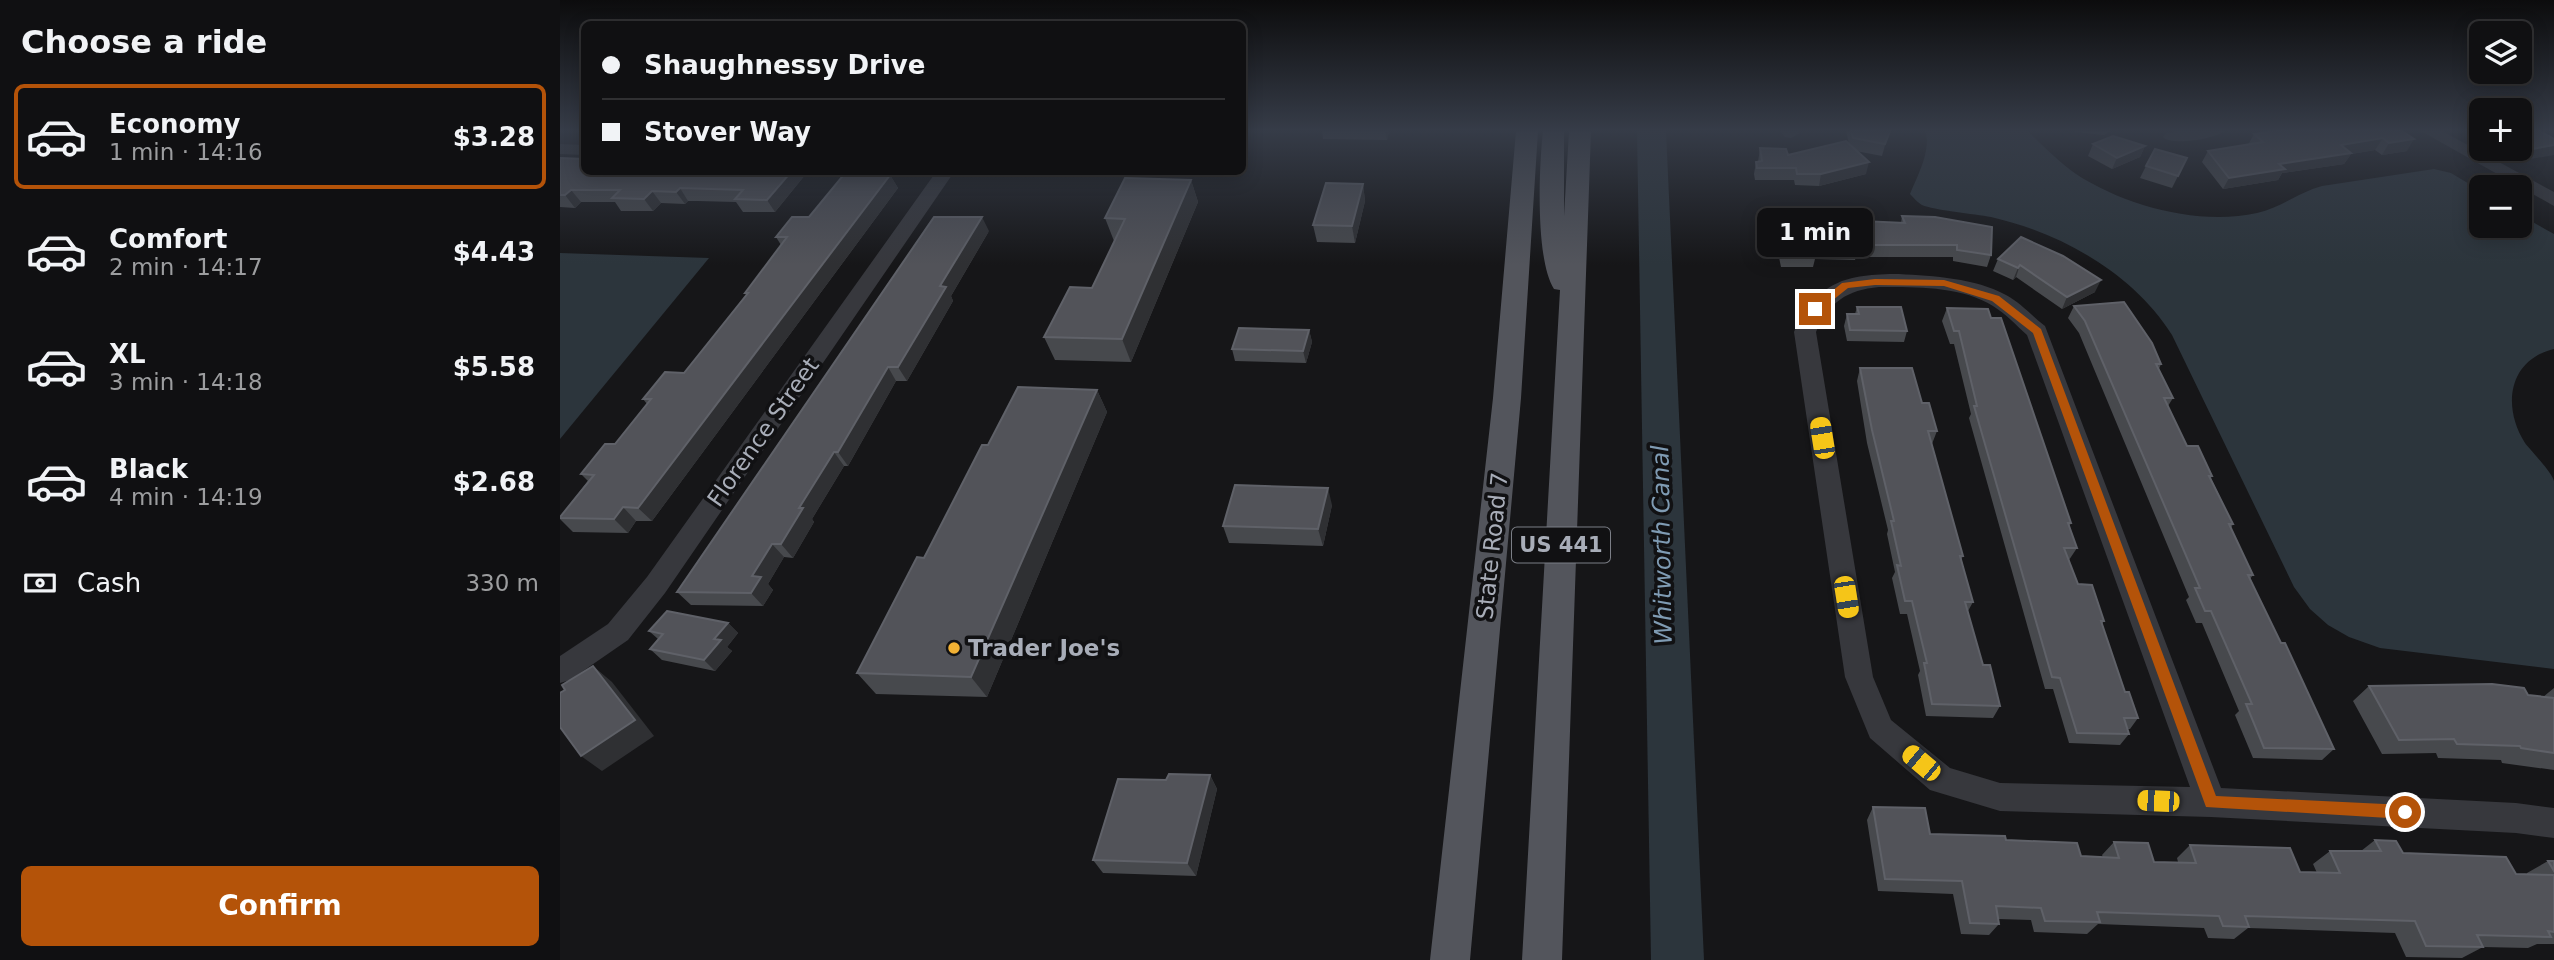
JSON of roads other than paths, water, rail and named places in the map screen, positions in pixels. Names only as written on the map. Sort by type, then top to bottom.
[{"type":"main road","name":"State Road 7","points":[[1450,960],[1507,398],[1524,176]]},
{"type":"main road","points":[[1551,176],[1552,233],[1571,317]]},
{"type":"main road","name":"US 441","points":[[1542,960],[1578,176]]},
{"type":"street","name":"Florence Street","points":[[560,671],[618,632],[656,586],[942,176]]},
{"type":"street","points":[[2522,176],[2545,187],[2554,200]]},
{"type":"street","points":[[2211,803],[2037,331],[1996,298],[1944,283],[1875,282],[1845,286],[1815,309],[1805,332],[1859,677],[1881,729],[1941,780],[2000,797],[2211,803],[2516,818],[2554,823]]},
{"type":"water","name":"Whitworth Canal","points":[[1638,176],[1668,176],[1704,960],[1651,960]]},
{"type":"water","points":[[1918,176],[2079,176],[2117,195],[2163,210],[2211,217],[2235,216],[2266,211],[2322,186],[2389,176],[2456,176],[2469,184],[2469,238],[2532,238],[2532,222],[2554,234],[2554,349],[2527,363],[2519,374],[2512,400],[2513,415],[2525,443],[2546,467],[2554,481],[2554,669],[2380,648],[2349,637],[2328,625],[2310,609],[2294,587],[2172,335],[2137,293],[2093,259],[2043,233],[1991,217],[1935,209],[1919,203],[1910,194]]},
{"type":"water","points":[[560,253],[709,258],[560,439]]},
{"type":"place","name":"Trader Joe's","points":[[954,648]]}]
